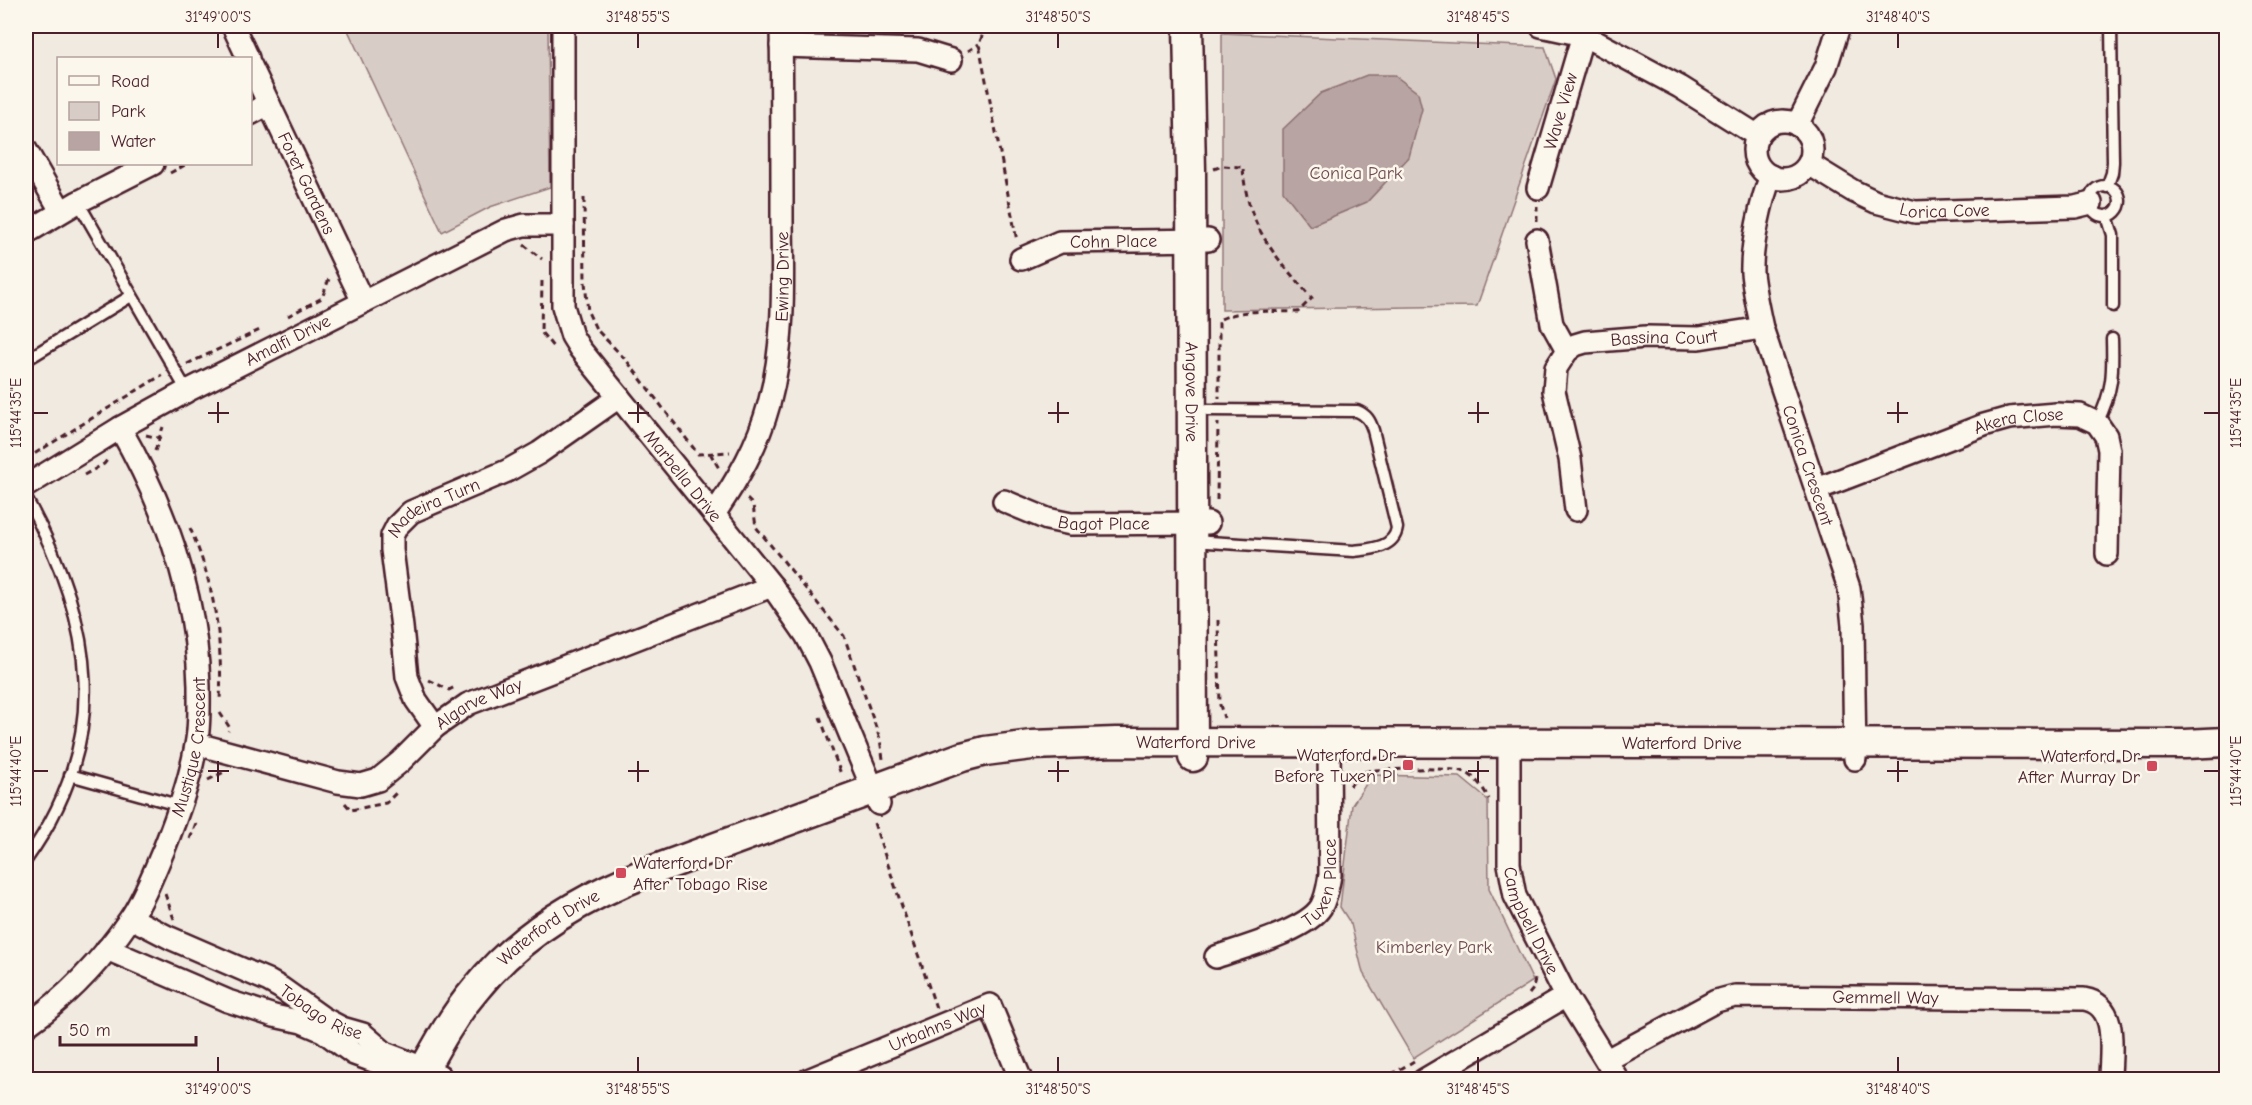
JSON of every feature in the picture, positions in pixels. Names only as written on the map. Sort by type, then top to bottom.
[{"type":"street","points":[[233,26],[248,57]]},
{"type":"street","name":"Marbella Drive","points":[[563,26],[563,306],[567,322],[580,349],[772,586],[806,635],[820,663],[873,800]]},
{"type":"street","name":"Angove Drive","points":[[1188,26],[1208,410],[1200,532]]},
{"type":"street","name":"Angove Drive","points":[[1202,26],[1207,78],[1200,240],[1202,750]]},
{"type":"street","points":[[1541,26],[1583,35],[1680,87],[1758,136]]},
{"type":"street","points":[[1797,125],[1826,67],[1839,26]]},
{"type":"street","name":"Wave View","points":[[1538,188],[1583,35]]},
{"type":"street","points":[[781,36],[918,50],[951,60]]},
{"type":"street","name":"Ewing Drive","points":[[714,514],[742,474],[756,443],[769,404],[778,359],[783,297],[781,36]]},
{"type":"street","name":"Foret Gardens","points":[[252,73],[260,109],[363,302]]},
{"type":"street","points":[[1782,121],[1797,125],[1810,140],[1812,149],[1809,164],[1799,174],[1790,178],[1780,179],[1771,176],[1762,170],[1754,153],[1758,136],[1773,123],[1782,121]]},
{"type":"street","points":[[26,150],[70,206]]},
{"type":"street","name":"Lorica Cove","points":[[1809,164],[1876,202],[1915,212],[2075,207],[2099,210]]},
{"type":"street","points":[[26,233],[70,206],[151,165]]},
{"type":"street","name":"Conica Crescent","points":[[1771,176],[1766,188],[1753,252],[1752,272],[1762,328],[1849,588],[1852,605],[1855,751]]},
{"type":"street","name":"Amalfi Drive","points":[[26,486],[120,428],[187,391],[506,230],[524,225],[563,225]]},
{"type":"street","name":"Cohn Place","points":[[1021,259],[1060,242],[1200,240]]},
{"type":"street","points":[[1537,240],[1552,324],[1567,351],[1556,368],[1554,391],[1570,459],[1576,510]]},
{"type":"street","name":"Bassina Court","points":[[1567,351],[1585,342],[1646,338],[1699,339],[1762,328]]},
{"type":"street","name":"Madeira Turn","points":[[435,727],[416,700],[407,677],[392,550],[392,536],[397,526],[411,513],[507,471],[539,453],[619,397]]},
{"type":"street","name":"Akera Close","points":[[1817,489],[1984,425],[2009,418],[2029,415],[2080,416],[2097,423]]},
{"type":"street","points":[[2097,423],[2106,436],[2109,450],[2107,554]]},
{"type":"street","name":"Mustique Crescent","points":[[26,1026],[81,979],[131,918],[156,868],[206,746],[194,619],[183,571],[140,462],[120,428]]},
{"type":"street","name":"Bagot Place","points":[[1004,501],[1047,519],[1071,524],[1200,532]]},
{"type":"street","name":"Algarve Way","points":[[206,746],[338,782],[371,784],[388,774],[435,727],[457,710],[475,701],[772,586]]},
{"type":"street","name":"Waterford Drive","points":[[1855,751],[2226,742]]},
{"type":"street","name":"Waterford Drive","points":[[427,1076],[461,1008],[475,989],[532,934],[587,899],[648,872],[873,800],[962,757],[995,750],[1063,743],[1202,750],[1855,751],[2226,757]]},
{"type":"street","name":"Tuxen Place","points":[[1216,957],[1294,929],[1309,920],[1322,907],[1330,875],[1329,750]]},
{"type":"street","name":"Campbell Drive","points":[[1509,750],[1511,881],[1521,911],[1566,996],[1618,1080]]},
{"type":"street","name":"Tobago Rise","points":[[131,918],[172,930],[281,987],[323,1018],[342,1028],[363,1034],[384,1053],[427,1076]]},
{"type":"street","points":[[155,969],[172,930]]},
{"type":"street","name":"Tobago Rise","points":[[107,949],[228,1001],[302,1022],[322,1031],[354,1054],[396,1069],[427,1076]]},
{"type":"street","name":"Tobago Rise","points":[[254,1010],[267,980]]},
{"type":"street","points":[[1424,1080],[1566,996]]},
{"type":"street","name":"Gemmell Way","points":[[1606,1060],[1716,1001],[1735,996],[2084,999],[2099,1004],[2108,1017],[2110,1080]]},
{"type":"street","name":"Urbahns Way","points":[[808,1080],[990,1005],[1021,1080]]},
{"type":"lane","points":[[2107,187],[2113,162],[2111,26]]},
{"type":"lane","points":[[2099,210],[2114,214],[2120,202],[2114,189],[2107,187],[2097,189],[2093,193],[2099,210],[2113,236],[2113,306]]},
{"type":"lane","points":[[70,206],[131,296],[187,391]]},
{"type":"lane","points":[[26,360],[131,296]]},
{"type":"lane","points":[[2097,423],[2108,402],[2113,378],[2112,339]]},
{"type":"lane","points":[[1200,532],[1354,551],[1369,549],[1391,541],[1396,536],[1397,528],[1373,430],[1367,417],[1362,413],[1357,411],[1208,410]]},
{"type":"lane","points":[[26,498],[67,590],[78,625],[85,687],[83,716],[70,775],[47,827],[26,860]]},
{"type":"lane","points":[[70,775],[181,806]]},
{"type":"path","points":[[986,26],[979,44],[1021,259]]},
{"type":"path","points":[[1537,240],[1538,188]]},
{"type":"path","points":[[584,189],[585,282],[588,312],[596,329],[627,361],[698,454],[730,453],[734,445]]},
{"type":"path","points":[[524,244],[542,258],[542,268]]},
{"type":"path","points":[[280,320],[322,298],[331,272]]},
{"type":"path","points":[[542,279],[541,332],[555,349]]},
{"type":"path","points":[[26,459],[158,377],[270,326]]},
{"type":"path","points":[[159,460],[154,449],[165,422]]},
{"type":"path","points":[[188,525],[198,547],[213,597],[219,636],[220,715],[230,728],[206,746],[225,771],[207,780]]},
{"type":"path","points":[[422,677],[449,690],[467,682],[475,701]]},
{"type":"path","points":[[816,707],[841,774]]},
{"type":"path","points":[[1348,789],[1360,773],[1372,770],[1452,770],[1466,772],[1476,780],[1484,788],[1490,802]]},
{"type":"path","points":[[873,800],[942,1025]]},
{"type":"path","points":[[189,842],[197,821]]},
{"type":"path","points":[[164,893],[172,930]]},
{"type":"path","points":[[1532,1017],[1522,1001],[1533,989],[1535,972]]},
{"type":"green space","points":[[346,26],[548,26],[550,187],[490,207],[442,232]]},
{"type":"green space","name":"Conica Park","points":[[1222,33],[1545,47],[1556,79],[1477,306],[1222,310]]},
{"type":"green space","name":"Kimberley Park","points":[[1372,775],[1460,777],[1488,800],[1489,889],[1533,981],[1413,1058],[1363,973],[1351,924],[1340,907],[1352,805]]},
{"type":"water","points":[[1367,75],[1394,75],[1418,93],[1422,109],[1409,157],[1367,202],[1310,226],[1283,191],[1283,129],[1321,93]]},
{"type":"place","name":"Waterford Dr Before Tuxen Pl","points":[[1408,765]]},
{"type":"place","name":"Waterford Dr After Murray Dr","points":[[2152,766]]},
{"type":"place","name":"Waterford Dr After Tobago Rise","points":[[621,873]]}]
